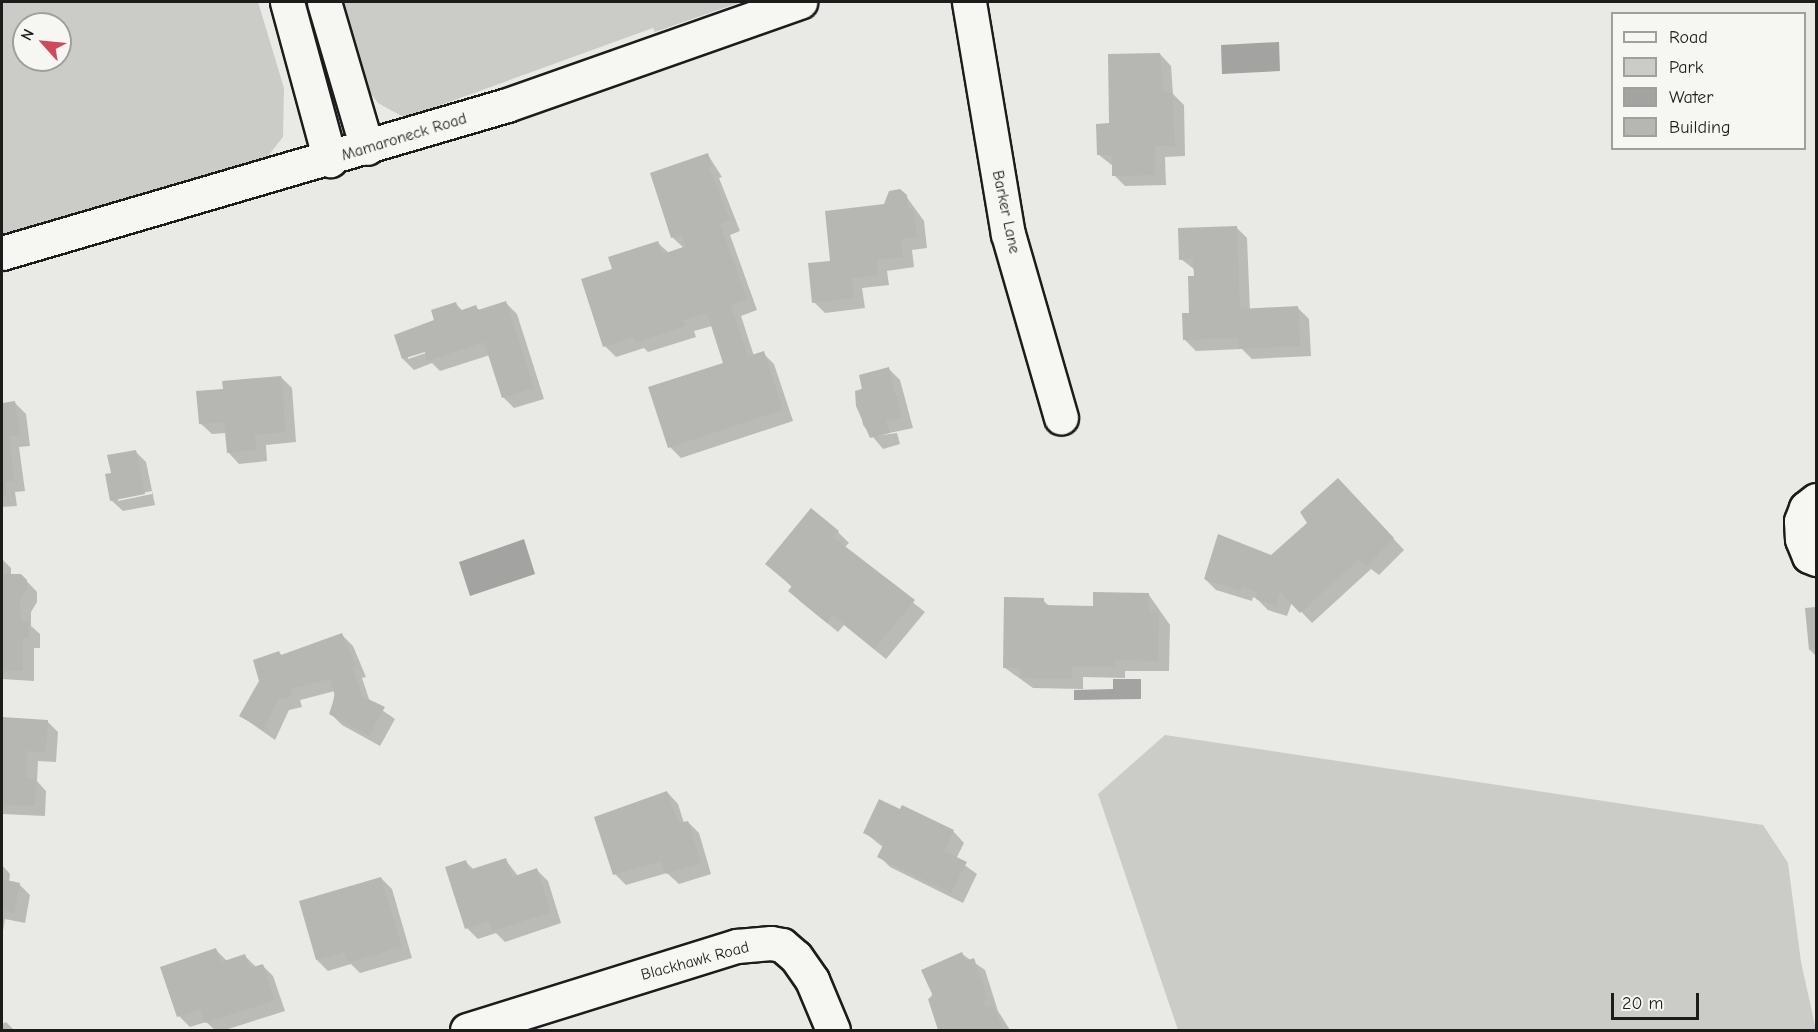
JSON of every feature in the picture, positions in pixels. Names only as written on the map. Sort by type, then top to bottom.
[{"type":"main road","points":[[286,2],[330,160]]},
{"type":"main road","points":[[324,2],[366,148]]},
{"type":"main road","name":"Mamaroneck Road","points":[[2,254],[330,160],[599,74],[800,2]]},
{"type":"main road","name":"Barker Lane","points":[[969,2],[1008,234],[1061,418]]},
{"type":"main road","points":[[1816,500],[1806,508],[1801,521],[1802,539],[1809,556],[1816,559]]},
{"type":"main road","name":"Blackhawk Road","points":[[467,1030],[737,946],[771,943],[791,951],[807,973],[833,1030]]},
{"type":"green space","points":[[2,2],[258,2],[284,88],[283,137],[263,162],[2,236]]},
{"type":"green space","points":[[336,2],[741,2],[655,32],[653,28],[405,118],[378,103],[357,76]]},
{"type":"green space","points":[[1165,735],[1763,825],[1788,863],[1801,962],[1816,1030],[1178,1030],[1098,794]]},
{"type":"water","points":[[1279,42],[1280,71],[1222,74],[1221,45]]},
{"type":"water","points":[[524,539],[535,574],[470,596],[459,562]]},
{"type":"water","points":[[1113,679],[1141,679],[1141,699],[1074,700],[1074,690],[1113,689]]},
{"type":"building","points":[[1160,53],[1163,92],[1173,93],[1175,146],[1155,146],[1155,175],[1112,176],[1112,155],[1097,155],[1096,124],[1109,123],[1108,54]]},
{"type":"building","points":[[708,153],[712,166],[709,167],[730,220],[720,224],[747,299],[731,305],[748,356],[764,351],[783,410],[668,448],[648,387],[723,363],[707,313],[684,320],[685,326],[636,342],[634,337],[603,347],[581,279],[612,269],[608,257],[658,241],[663,254],[686,246],[682,235],[671,238],[650,173]]},
{"type":"building","points":[[900,189],[907,195],[908,209],[913,209],[917,237],[901,239],[903,257],[877,260],[878,275],[852,278],[854,298],[812,303],[808,263],[830,261],[825,211],[884,204],[889,191]]},
{"type":"building","points":[[1237,226],[1240,309],[1298,306],[1300,346],[1239,349],[1238,338],[1183,340],[1182,313],[1189,313],[1188,276],[1194,276],[1193,259],[1179,260],[1178,228]]},
{"type":"building","points":[[506,301],[534,388],[502,398],[484,342],[427,361],[425,352],[402,359],[394,335],[434,320],[431,310],[456,302],[459,311],[476,305],[478,310]]},
{"type":"building","points":[[889,367],[902,417],[886,421],[890,433],[870,438],[856,406],[855,391],[862,389],[859,375]]},
{"type":"building","points":[[281,376],[286,432],[255,435],[256,450],[227,453],[224,422],[199,424],[196,391],[223,389],[222,381]]},
{"type":"building","points":[[15,401],[20,435],[9,436],[14,481],[5,482],[6,495],[2,496],[2,403]]},
{"type":"building","points":[[136,450],[145,494],[110,501],[105,474],[111,473],[107,455]]},
{"type":"building","points":[[1338,478],[1394,538],[1367,566],[1359,559],[1300,613],[1280,592],[1276,606],[1256,599],[1257,592],[1242,587],[1241,591],[1204,579],[1218,534],[1271,555],[1307,523],[1300,512]]},
{"type":"building","points":[[811,508],[839,531],[833,537],[915,600],[874,649],[833,615],[827,623],[788,591],[792,586],[765,564]]},
{"type":"building","points":[[2,574],[21,574],[27,580],[27,590],[20,600],[21,622],[29,621],[29,638],[23,638],[23,671],[2,671]]},
{"type":"building","points":[[1093,592],[1149,593],[1149,612],[1159,613],[1158,661],[1115,660],[1115,667],[1072,667],[1072,679],[1020,678],[1020,668],[1003,668],[1004,597],[1044,598],[1044,605],[1093,606]]},
{"type":"building","points":[[1816,607],[1816,649],[1809,650],[1805,608]]},
{"type":"building","points":[[342,633],[356,666],[352,667],[362,696],[385,707],[369,736],[329,714],[335,696],[330,679],[290,689],[292,696],[278,699],[264,730],[239,716],[259,681],[253,660],[279,651],[281,655]]},
{"type":"building","points":[[2,717],[48,720],[46,752],[27,751],[26,778],[36,779],[35,806],[2,804]]},
{"type":"building","points":[[667,791],[678,823],[688,821],[701,863],[666,874],[661,861],[613,875],[594,817]]},
{"type":"building","points":[[879,799],[900,809],[902,805],[954,830],[944,851],[967,862],[951,893],[877,857],[884,843],[863,833]]},
{"type":"building","points":[[506,858],[512,877],[537,868],[551,912],[492,931],[489,921],[465,929],[445,867],[466,860],[469,870]]},
{"type":"building","points":[[381,877],[402,947],[347,962],[344,952],[316,960],[299,901]]},
{"type":"building","points":[[2,879],[20,883],[14,913],[2,910]]},
{"type":"building","points":[[216,948],[221,962],[245,954],[250,968],[263,964],[275,1000],[205,1023],[200,1009],[177,1017],[160,967]]},
{"type":"building","points":[[962,952],[966,961],[974,958],[988,1000],[983,1001],[986,1008],[993,1005],[1004,1030],[938,1030],[928,999],[933,996],[921,970]]}]
